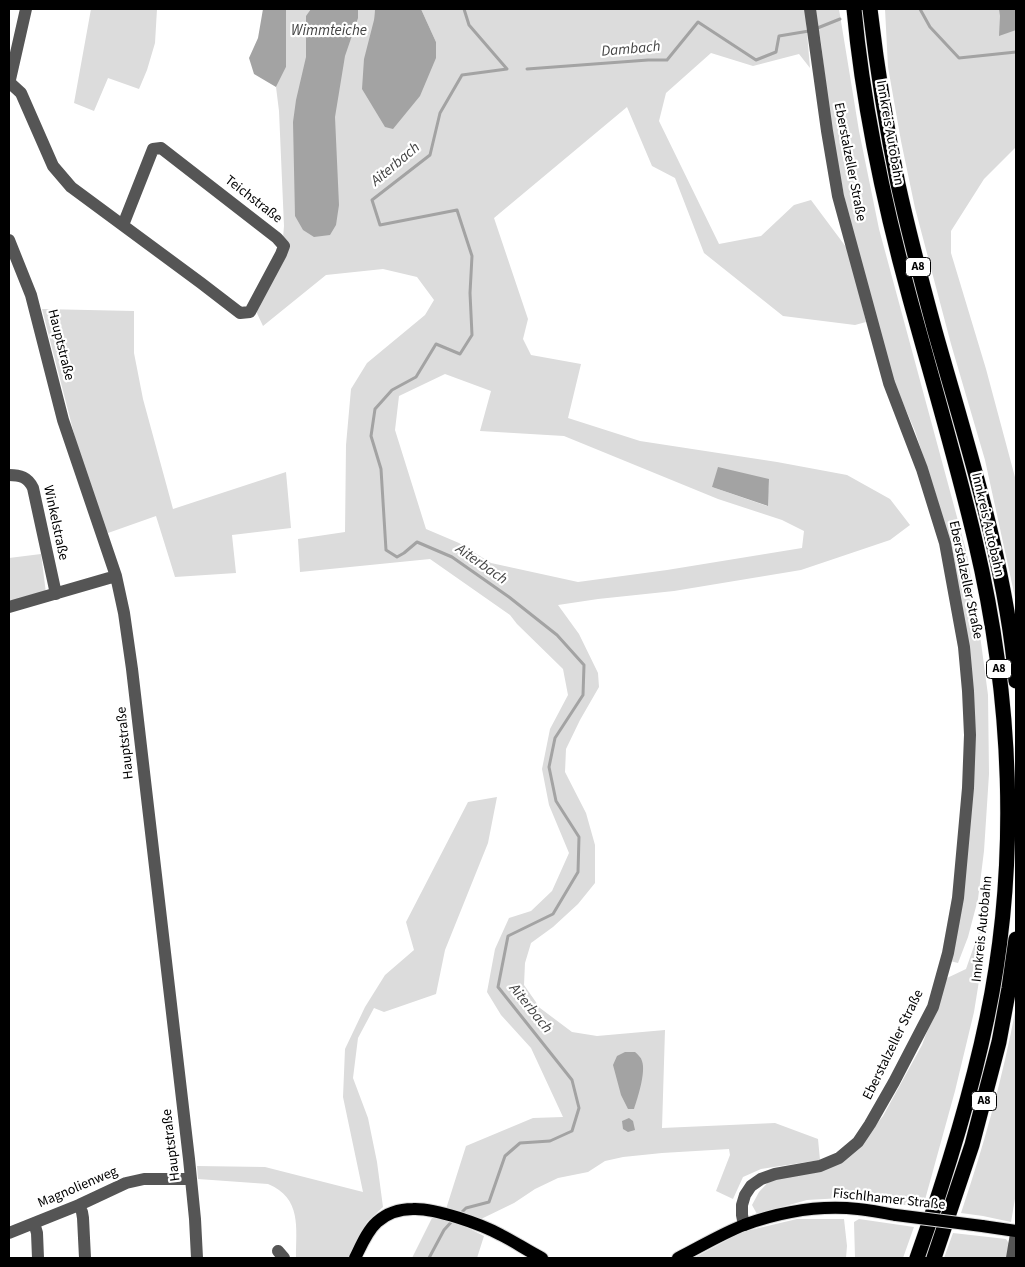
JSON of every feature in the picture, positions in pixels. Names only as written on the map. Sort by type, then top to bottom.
[{"type":"highway","name":"Innkreis Autobahn","points":[[854,9],[864,83],[881,180],[909,297],[976,541],[988,597],[1002,693],[1005,738],[1006,872],[996,972],[984,1034],[968,1100],[945,1179],[917,1258]]},
{"type":"highway","name":"Innkreis Autobahn","points":[[870,9],[879,80],[898,186],[993,545],[1008,624],[1016,681]]},
{"type":"highway","name":"A8","points":[[934,1258],[972,1145],[999,1042],[1016,939]]},
{"type":"main road","points":[[355,1258],[369,1231],[376,1223],[394,1212],[414,1208],[439,1212],[501,1234],[542,1258]]},
{"type":"main road","name":"Fischlhamer Straße","points":[[678,1258],[744,1225],[771,1217],[813,1209],[848,1208],[1016,1232]]},
{"type":"street","points":[[9,83],[26,9]]},
{"type":"street","name":"Eberstalzeller Straße","points":[[744,1225],[742,1205],[745,1195],[751,1186],[775,1174],[820,1166],[839,1158],[858,1142],[894,1082],[933,1007],[948,953],[958,898],[968,788],[970,735],[964,647],[945,543],[922,469],[889,383],[838,196],[810,9]]},
{"type":"street","name":"Teichstraße","points":[[9,83],[21,94],[53,166],[71,187],[240,313],[250,312],[284,246],[277,238],[161,148],[153,149],[123,224]]},
{"type":"street","name":"Hauptstraße","points":[[9,240],[32,295],[63,420],[116,576],[126,622],[191,1179],[197,1258]]},
{"type":"street","name":"Winkelstraße","points":[[9,476],[25,477],[33,488],[56,594]]},
{"type":"street","points":[[9,607],[116,576]]},
{"type":"street","name":"Magnolienweg","points":[[9,1233],[135,1180],[191,1179]]},
{"type":"street","points":[[79,1205],[83,1218],[85,1258]]},
{"type":"street","points":[[34,1223],[37,1234],[38,1258]]},
{"type":"street","points":[[1012,1258],[1016,1232]]},
{"type":"shaded area","points":[[91,9],[157,9],[155,43],[139,89],[108,78],[94,111],[74,103]]},
{"type":"shaded area","points":[[286,9],[375,9],[374,20],[436,42],[421,9],[805,9],[810,68],[799,54],[753,66],[711,53],[666,93],[659,121],[719,244],[761,236],[794,205],[811,200],[849,251],[866,322],[855,325],[783,316],[704,253],[675,178],[652,166],[627,107],[494,218],[528,319],[523,339],[531,355],[581,364],[568,418],[640,441],[847,475],[890,499],[910,525],[890,540],[801,570],[674,591],[558,605],[579,634],[598,673],[599,687],[566,749],[565,772],[586,813],[595,845],[595,883],[578,904],[553,927],[531,943],[525,963],[524,985],[540,1008],[572,1032],[597,1036],[665,1030],[662,1128],[775,1123],[818,1139],[820,1160],[761,1169],[743,1177],[733,1199],[716,1191],[730,1155],[729,1149],[662,1153],[605,1161],[588,1172],[558,1178],[479,1220],[446,1209],[466,1146],[533,1118],[563,1117],[531,1048],[501,1015],[487,992],[495,949],[509,918],[531,911],[552,891],[569,853],[549,805],[542,769],[550,729],[568,695],[563,669],[510,615],[430,559],[300,572],[298,539],[345,532],[346,445],[351,389],[367,363],[425,315],[434,300],[417,277],[383,269],[326,275],[263,326],[255,309],[283,238],[279,111],[276,87],[286,67]],"holes":[[[445,374],[491,391],[480,431],[564,436],[718,499],[782,520],[804,531],[802,548],[578,582],[491,563],[459,543],[426,529],[395,430],[399,396]],[[768,479],[767,506],[712,487]]]},
{"type":"shaded area","points":[[815,9],[839,9],[859,131],[879,229],[967,554],[978,620],[988,695],[989,774],[984,851],[978,899],[968,937],[958,963],[950,961],[974,739],[938,501],[915,431],[893,380],[848,214],[832,137]]},
{"type":"shaded area","points":[[885,9],[1016,9],[1016,147],[984,179],[951,231],[951,253],[986,369],[1016,481],[1016,602],[985,460],[951,344],[915,208],[888,67]]},
{"type":"shaded area","points":[[42,309],[134,311],[134,353],[143,399],[173,509],[286,472],[291,528],[232,535],[236,573],[175,577],[156,516],[108,533],[91,500]]},
{"type":"shaded area","points":[[41,554],[47,601],[9,611],[9,558]]},
{"type":"shaded area","points":[[497,797],[488,843],[445,950],[436,994],[384,1012],[374,1008],[358,1038],[353,1078],[368,1118],[377,1162],[383,1207],[367,1222],[348,1258],[296,1258],[295,1215],[287,1197],[268,1184],[198,1179],[197,1166],[265,1167],[363,1192],[343,1097],[345,1049],[365,1007],[385,975],[414,950],[406,922],[468,802]]},
{"type":"shaded area","points":[[988,925],[974,1012],[955,1091],[923,1207],[842,1198],[807,1200],[757,1214],[752,1205],[759,1192],[773,1177],[853,1153],[883,1116],[922,1045],[947,978],[966,969],[981,926]]},
{"type":"shaded area","points":[[1016,1007],[1016,1193],[1011,1222],[961,1213],[992,1111]]},
{"type":"shaded area","points":[[433,1216],[462,1225],[484,1236],[477,1258],[412,1258]]},
{"type":"shaded area","points":[[797,1219],[844,1219],[847,1246],[846,1258],[694,1258],[742,1232]]},
{"type":"shaded area","points":[[859,1219],[914,1227],[903,1258],[855,1258],[854,1222]]},
{"type":"shaded area","points":[[953,1233],[1006,1239],[1010,1245],[1009,1258],[944,1258]]},
{"type":"water","name":"Wimmteiche","points":[[263,9],[286,9],[286,67],[276,87],[254,74],[249,58],[258,38]]},
{"type":"water","name":"Wimmteiche","points":[[311,9],[358,9],[358,18],[345,56],[335,117],[339,205],[336,225],[330,235],[314,237],[303,230],[295,216],[293,122],[306,57],[306,16]]},
{"type":"water","name":"Wimmteiche","points":[[375,9],[421,9],[436,42],[436,58],[420,96],[393,129],[385,127],[362,89],[364,59]]},
{"type":"water","points":[[999,9],[1016,9],[1016,30],[999,36]]},
{"type":"water","points":[[718,467],[769,479],[768,506],[712,487]]},
{"type":"water","points":[[625,1052],[635,1052],[641,1058],[643,1066],[641,1085],[634,1109],[628,1109],[621,1095],[613,1065],[617,1056]]},
{"type":"water","points":[[629,1118],[633,1121],[635,1130],[628,1132],[623,1129],[622,1121]]},
{"type":"waterway","name":"Aiterbach","points":[[459,1215],[466,1208],[489,1202],[505,1156],[520,1143],[550,1141],[572,1131],[579,1108],[572,1080],[498,987],[508,936],[553,914],[578,872],[579,837],[556,801],[549,767],[555,738],[583,695],[584,665],[557,635],[509,597],[452,557],[417,542],[397,557],[386,550],[381,469],[371,436],[375,409],[392,390],[416,377],[436,344],[460,354],[472,335],[470,293],[472,256],[457,210],[380,225],[372,200],[430,155],[440,113],[462,75],[507,69],[469,25],[464,9]]},
{"type":"waterway","name":"Dambach","points":[[920,9],[930,27],[959,58],[1016,52]]},
{"type":"waterway","name":"Dambach","points":[[815,29],[840,19]]},
{"type":"waterway","name":"Dambach","points":[[527,69],[667,60],[698,22],[756,60],[776,52],[779,36],[809,31]]},
{"type":"waterway","name":"Aiterbach","points":[[429,1258],[444,1230],[454,1219]]}]
